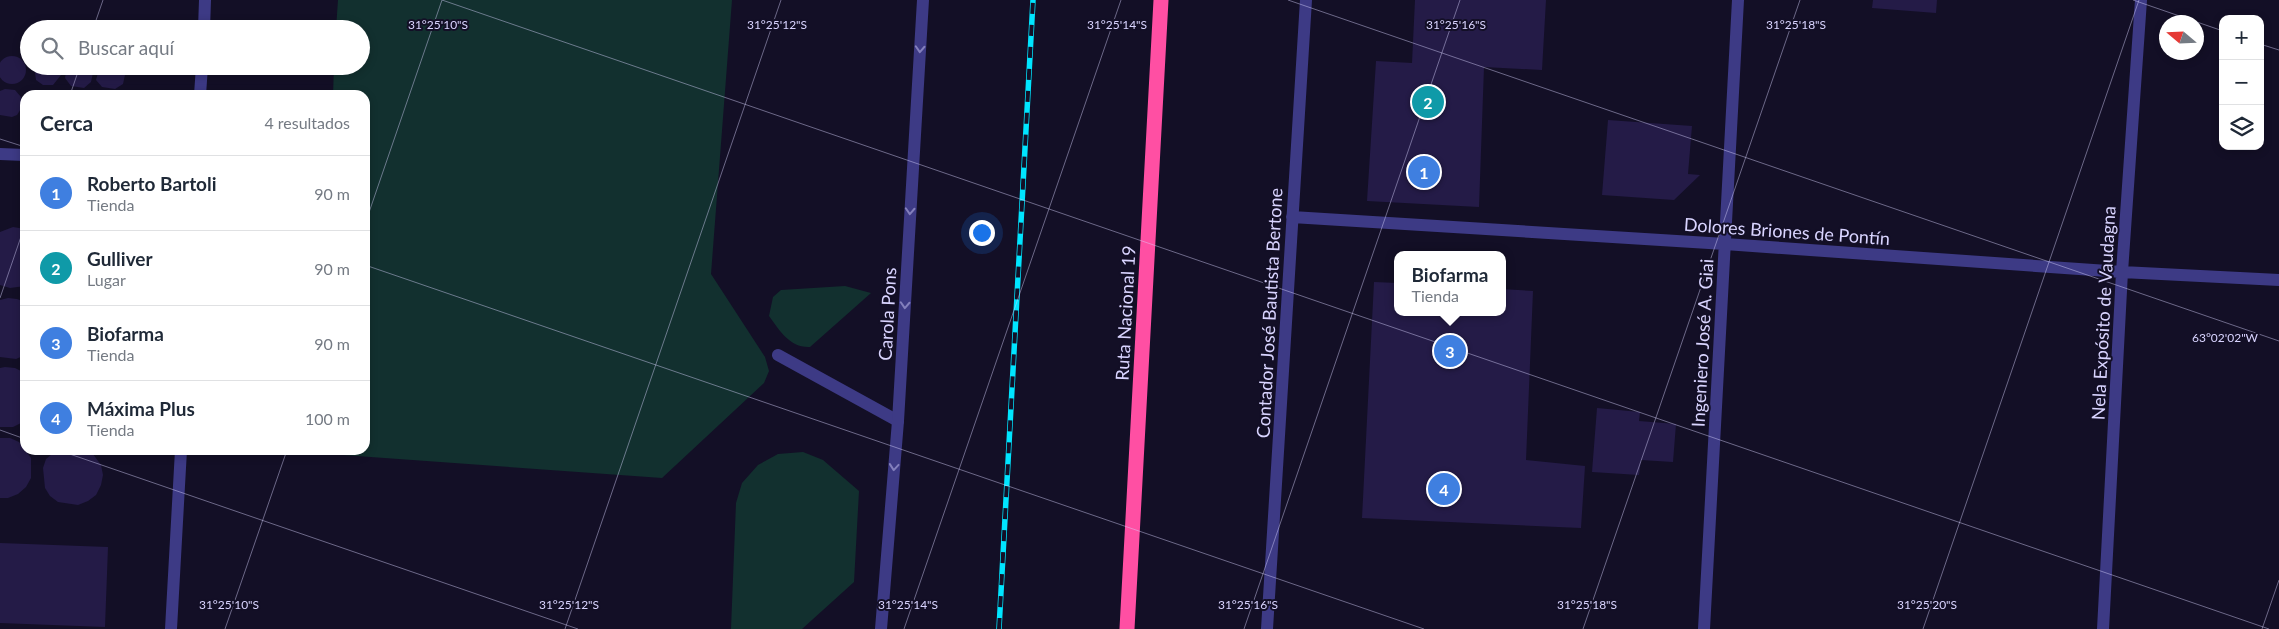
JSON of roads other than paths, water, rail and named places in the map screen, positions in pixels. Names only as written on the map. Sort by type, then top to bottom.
[{"type":"highway","name":"Ruta Nacional 19","points":[[1127,629],[1161,0]]},
{"type":"street","points":[[204,20],[205,0]]},
{"type":"street","name":"Carola Pons","points":[[881,629],[898,421],[923,0]]},
{"type":"street","name":"Contador José Bautista Bertone","points":[[1267,629],[1306,0]]},
{"type":"street","name":"Ingeniero José A. Giai","points":[[1704,629],[1738,0]]},
{"type":"street","name":"Nela Expósito de Vaudagna","points":[[2103,629],[2122,272],[2140,0]]},
{"type":"street","points":[[200,90],[201,75]]},
{"type":"street","points":[[0,154],[20,155]]},
{"type":"street","name":"Dolores Briones de Pontín","points":[[1292,217],[1725,244],[2122,272],[2279,280]]},
{"type":"street","points":[[778,355],[898,421]]},
{"type":"street","points":[[171,629],[181,455]]},
{"type":"railway","points":[[999,629],[1033,0]]},
{"type":"place","name":"Gulliver","points":[[1428,102]]},
{"type":"place","name":"Roberto Bartoli","points":[[1424,172]]},
{"type":"place","name":"Biofarma","points":[[1450,351]]},
{"type":"place","name":"Máxima Plus","points":[[1444,489]]}]
